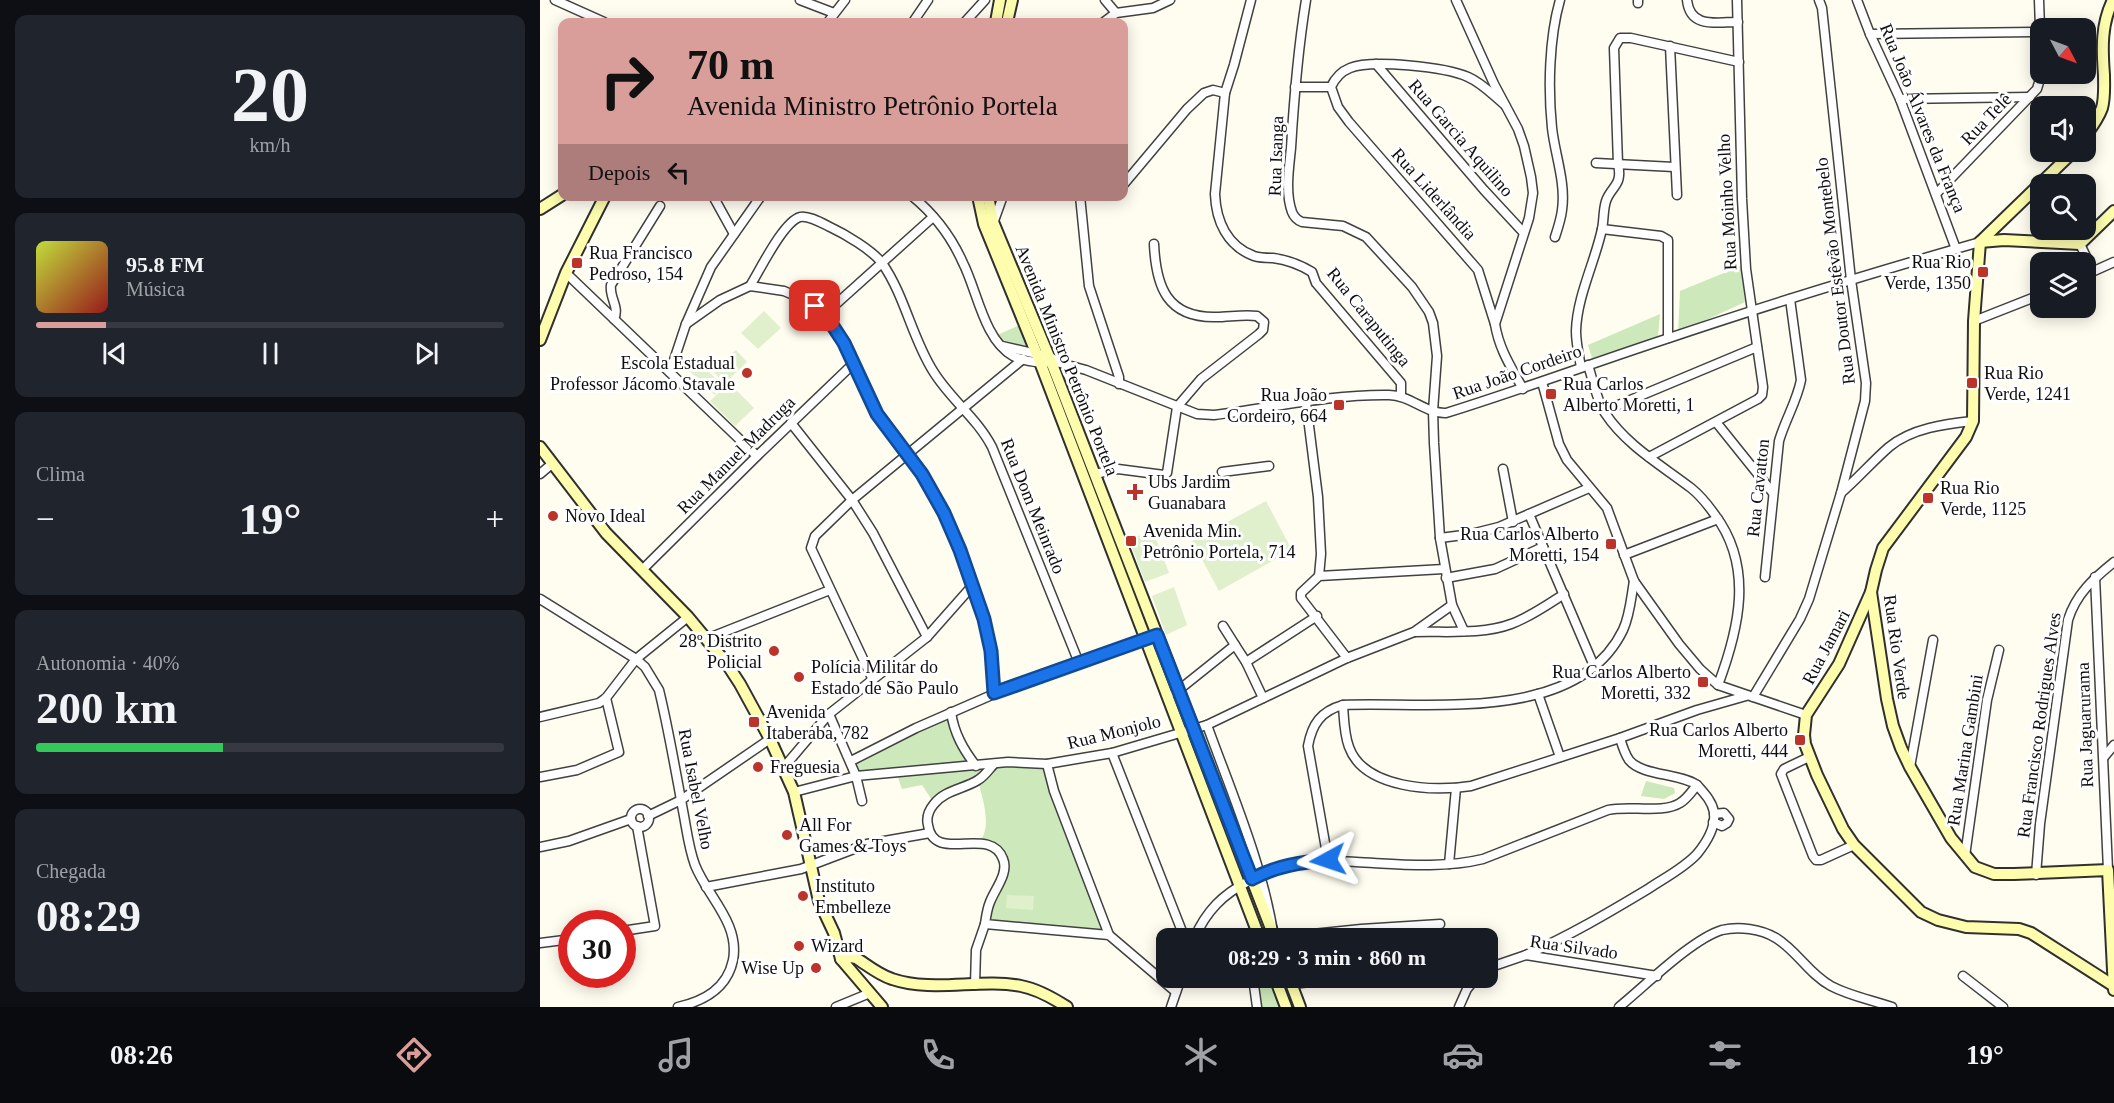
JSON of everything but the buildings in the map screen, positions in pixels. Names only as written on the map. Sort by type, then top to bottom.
[{"type":"main road","points":[[997,18],[1000,0]]},
{"type":"main road","points":[[1008,18],[1012,0]]},
{"type":"main road","points":[[2096,123],[2103,106],[2109,2]]},
{"type":"main road","points":[[1980,242],[2063,162]]},
{"type":"main road","points":[[540,209],[558,198]]},
{"type":"main road","points":[[540,340],[566,273],[602,201]]},
{"type":"main road","name":"Avenida Ministro Petrônio Portela","points":[[979,201],[984,224],[1048,360],[1144,640],[1254,928]]},
{"type":"main road","name":"Avenida Ministro Petrônio Portela","points":[[989,201],[993,222],[1095,474],[1194,729],[1256,877],[1272,928]]},
{"type":"main road","points":[[1980,242],[2004,240],[2080,244],[2114,211]]},
{"type":"main road","name":"Rua Rio Verde","points":[[1980,242],[1974,321],[1973,421],[1966,437],[1883,548],[1872,591],[1887,699],[1893,726],[1910,767],[1951,838],[1975,867],[1983,872],[2110,877]]},
{"type":"main road","points":[[540,447],[606,533],[688,617],[727,664],[770,739],[794,792],[819,902],[834,933],[841,959],[882,1007]]},
{"type":"main road","name":"Rua Jamari","points":[[1806,716],[1839,664],[1872,591]]},
{"type":"main road","points":[[1858,621],[1866,616],[1878,631]]},
{"type":"main road","points":[[1806,716],[1804,735],[1809,757],[1843,829],[1854,846],[1894,888],[1921,912],[1930,917],[1966,927],[2019,929],[2031,933],[2114,988]]},
{"type":"main road","points":[[2110,877],[2114,988]]},
{"type":"main road","points":[[834,933],[856,958],[878,972],[899,981],[941,986],[1021,986],[1038,991],[1067,1007]]},
{"type":"main road","points":[[841,959],[856,958]]},
{"type":"main road","points":[[1279,988],[1286,1007]]},
{"type":"main road","points":[[1293,988],[1300,1007]]},
{"type":"street","points":[[555,0],[595,18]]},
{"type":"street","points":[[800,0],[834,13]]},
{"type":"street","points":[[831,18],[844,0]]},
{"type":"street","points":[[916,18],[928,0]]},
{"type":"street","points":[[970,18],[985,0]]},
{"type":"street","points":[[1105,0],[1116,13]]},
{"type":"street","points":[[1109,18],[1116,13],[1153,8],[1170,0]]},
{"type":"street","name":"Rua Caraputinga","points":[[1251,0],[1225,93],[1215,194],[1215,209],[1224,233],[1235,244],[1256,257],[1291,261],[1312,272],[1316,283],[1401,383],[1401,396]]},
{"type":"street","name":"Rua Isanga","points":[[1306,0],[1295,87],[1288,182],[1292,211],[1297,220],[1302,222],[1343,226],[1366,237],[1412,287],[1429,312],[1437,340],[1433,411],[1440,538],[1452,605],[1464,631]]},
{"type":"street","points":[[1456,0],[1524,146],[1533,193],[1529,218],[1495,324]]},
{"type":"street","points":[[1555,237],[1563,210],[1562,188],[1552,127],[1551,43],[1560,0]]},
{"type":"street","points":[[1687,0],[1691,14],[1702,22],[1738,22]]},
{"type":"street","name":"Rua Moinho Velho","points":[[1716,422],[1762,395],[1747,276],[1742,199],[1737,0]]},
{"type":"street","name":"Rua Doutor Estêvão Montebelo","points":[[1749,697],[1800,619],[1809,599],[1841,493],[1865,401],[1866,383],[1851,280],[1822,8],[1819,0]]},
{"type":"street","name":"Rua João Álvares da França","points":[[1857,0],[1900,99],[1956,249]]},
{"type":"street","points":[[2039,0],[2040,18]]},
{"type":"street","points":[[1870,34],[2030,30]]},
{"type":"street","points":[[1718,685],[1734,630],[1740,576],[1731,541],[1700,496],[1624,436],[1604,411],[1585,366],[1576,332],[1588,273],[1602,229],[1606,200],[1616,188],[1620,172],[1614,48],[1620,38],[1631,38],[1739,62]]},
{"type":"street","points":[[1670,46],[1677,195]]},
{"type":"street","points":[[1295,87],[1332,91],[1340,73],[1351,67],[1376,64],[1454,72],[1469,78],[1505,105]]},
{"type":"street","name":"Rua Garcia Aquilino","points":[[1376,64],[1523,232]]},
{"type":"street","points":[[1128,179],[1204,93],[1213,90],[1225,93]]},
{"type":"street","name":"Rua Liderlândia","points":[[1332,91],[1349,122],[1478,270],[1495,324],[1498,342],[1523,389]]},
{"type":"street","points":[[1900,99],[2030,97]]},
{"type":"street","name":"Rua Telê","points":[[1936,194],[2030,97]]},
{"type":"street","points":[[1596,163],[1674,167]]},
{"type":"street","points":[[716,201],[734,234]]},
{"type":"street","points":[[670,372],[686,324],[711,267],[757,201]]},
{"type":"street","name":"Rua João Cordeiro","points":[[918,201],[952,242],[964,264],[987,325],[1002,346],[1012,355],[1023,359],[1048,360]]},
{"type":"street","points":[[993,222],[1001,201]]},
{"type":"street","points":[[1080,201],[1089,286],[1119,377],[1119,384]]},
{"type":"street","points":[[614,319],[617,308],[610,291],[611,285],[660,206]]},
{"type":"street","name":"Rua Dom Meinrado","points":[[750,286],[787,225],[804,216],[857,242],[881,262],[897,291],[933,371],[944,388],[982,429],[992,447],[1079,663]]},
{"type":"street","points":[[825,314],[933,218]]},
{"type":"street","points":[[1602,229],[1661,236],[1668,240],[1668,338]]},
{"type":"street","name":"Rua João Cordeiro","points":[[1002,346],[1086,370],[1197,414],[1214,415],[1353,397],[1401,396],[1433,411],[1446,413],[1523,389],[1668,338],[1980,242]]},
{"type":"street","points":[[1095,474],[1118,469],[1164,475],[1169,470],[1177,408],[1201,379],[1263,330],[1264,322],[1261,318],[1252,315],[1200,317],[1186,314],[1177,308],[1168,299],[1160,285],[1154,244]]},
{"type":"street","points":[[2080,244],[2082,252]]},
{"type":"street","points":[[2096,270],[2114,262]]},
{"type":"street","points":[[566,273],[757,456]]},
{"type":"street","points":[[686,324],[720,300],[750,286],[784,291],[825,314],[844,343],[877,414],[908,453],[944,513],[984,619],[991,651],[994,693]]},
{"type":"street","name":"Rua Cavatton","points":[[1765,577],[1779,441],[1783,426],[1799,391],[1801,380],[1790,299]]},
{"type":"street","points":[[1974,321],[2030,299]]},
{"type":"street","points":[[1604,411],[1757,347]]},
{"type":"street","points":[[873,680],[811,544],[815,536],[852,500],[1023,359]]},
{"type":"street","name":"Rua Manuel Madruga","points":[[642,570],[853,364]]},
{"type":"street","points":[[1542,382],[1559,444],[1567,460],[1607,508],[1634,581],[1679,644],[1700,669],[1718,685],[1806,716]]},
{"type":"street","points":[[1306,402],[1318,497],[1321,554],[1319,576],[1301,593],[1301,598],[1347,658]]},
{"type":"street","points":[[1841,493],[1890,447],[1905,437],[1934,426],[1973,421]]},
{"type":"street","points":[[1649,458],[1716,422],[1773,493]]},
{"type":"street","points":[[791,423],[852,500],[873,533],[927,637]]},
{"type":"street","points":[[540,474],[553,463]]},
{"type":"street","points":[[1222,472],[1269,466]]},
{"type":"street","points":[[1503,469],[1513,522]]},
{"type":"street","points":[[1440,538],[1485,532],[1590,488]]},
{"type":"street","points":[[1529,514],[1594,666]]},
{"type":"street","points":[[1624,555],[1718,519]]},
{"type":"street","points":[[1319,576],[1445,574],[1495,569],[1543,547]]},
{"type":"street","name":"Rua Francisco Rodrigues Alves","points":[[2036,875],[2040,824],[2068,620],[2077,597],[2095,577],[2114,562]]},
{"type":"street","name":"Rua Jaguarurama","points":[[2095,577],[2110,877]]},
{"type":"street","points":[[1328,860],[1308,746],[1315,723],[1332,708],[1343,705],[1464,704],[1503,701],[1554,690],[1574,681],[1609,652],[1629,613],[1634,581]]},
{"type":"street","points":[[784,767],[829,714],[927,637],[973,585]]},
{"type":"street","points":[[706,639],[830,590]]},
{"type":"street","points":[[1414,632],[1464,631],[1509,625],[1522,620],[1564,594]]},
{"type":"street","name":"Rua Isabel Velho","points":[[540,600],[636,659],[645,667],[658,690],[693,861],[729,926],[734,940],[730,970],[722,984],[696,1003],[678,1007]]},
{"type":"street","name":"Rua Monjolo","points":[[794,792],[856,776],[1008,762],[1047,764],[1112,753],[1207,725],[1347,658],[1414,632],[1452,605]]},
{"type":"street","points":[[1246,662],[1317,616]]},
{"type":"street","points":[[540,717],[599,703],[606,698],[636,659],[688,617]]},
{"type":"street","points":[[1223,626],[1246,662],[1263,698]]},
{"type":"street","points":[[851,761],[994,693],[1157,635]]},
{"type":"street","points":[[1910,767],[1933,640]]},
{"type":"street","points":[[1167,698],[1179,691],[1235,645]]},
{"type":"street","name":"Rua Marina Gambini","points":[[1965,856],[1988,700],[1999,650]]},
{"type":"street","points":[[1538,694],[1560,757]]},
{"type":"street","points":[[1343,705],[1349,748],[1365,768],[1394,782],[1422,788],[1456,788],[1490,781],[1697,710],[1749,697]]},
{"type":"street","points":[[540,777],[577,770],[619,752],[606,698]]},
{"type":"street","points":[[951,712],[953,725],[962,747],[976,766]]},
{"type":"street","points":[[829,714],[851,761],[862,801]]},
{"type":"street","name":"Avenida Ministro Petrônio Portela","points":[[1207,725],[1256,877]]},
{"type":"street","points":[[1526,955],[1577,931],[1683,867],[1709,836],[1714,818],[1709,800],[1697,785],[1683,778],[1649,771],[1635,765],[1628,758],[1620,738]]},
{"type":"street","points":[[648,816],[681,800],[770,739]]},
{"type":"street","points":[[2104,757],[2114,745]]},
{"type":"street","points":[[1112,753],[1181,928]]},
{"type":"street","points":[[1809,757],[1784,769],[1781,774],[1815,860],[1821,860],[1854,846]]},
{"type":"street","points":[[975,985],[976,950],[989,904],[1004,869],[1005,861],[1000,853],[987,844],[946,845],[939,842],[930,833],[927,820],[928,813],[934,804],[947,793],[978,780],[994,764]]},
{"type":"street","points":[[1047,764],[1054,790],[1109,935],[1176,992]]},
{"type":"street","points":[[1200,928],[1211,910],[1231,890],[1256,877],[1301,862],[1328,860],[1412,865],[1449,864],[1483,859],[1608,810],[1660,808],[1678,804],[1697,785]]},
{"type":"street","points":[[1449,864],[1456,788]]},
{"type":"street","points":[[540,847],[634,822],[646,824],[648,816],[645,811],[634,811],[634,822],[655,926],[636,929]]},
{"type":"street","points":[[706,887],[801,869],[867,844],[930,833]]},
{"type":"street","points":[[985,924],[1109,935]]},
{"type":"street","points":[[1377,928],[1440,924]]},
{"type":"street","points":[[1619,1007],[1703,939],[1722,930],[1742,928],[1773,936],[1812,972],[1830,985],[1892,1007]]},
{"type":"street","points":[[540,943],[558,941]]},
{"type":"street","name":"Rua Silvado","points":[[1498,965],[1526,955],[1657,976]]},
{"type":"street","points":[[1963,976],[2003,1007]]},
{"type":"street","points":[[1171,1007],[1177,988]]},
{"type":"street","points":[[1254,988],[1257,1007]]},
{"type":"street","points":[[1459,1007],[1468,988]]},
{"type":"street","points":[[836,1007],[870,993]]},
{"type":"green space","points":[[1741,266],[1745,302],[1678,333],[1680,291]]},
{"type":"green space","points":[[764,311],[781,328],[758,349],[741,333]]},
{"type":"green space","points":[[1660,314],[1658,336],[1592,358],[1588,345]]},
{"type":"green space","points":[[1024,323],[1037,355],[1011,349],[995,336]]},
{"type":"green space","points":[[736,350],[747,362],[724,384],[713,371]]},
{"type":"green space","points":[[692,355],[723,386],[715,395],[683,365]]},
{"type":"green space","points":[[729,383],[754,408],[735,426],[710,401]]},
{"type":"green space","points":[[1266,501],[1292,550],[1219,591],[1192,541]]},
{"type":"green space","points":[[1153,531],[1169,573],[1145,582],[1129,539]]},
{"type":"green space","points":[[1174,587],[1187,625],[1166,635],[1152,596]]},
{"type":"green space","points":[[951,712],[976,765],[1047,764],[1109,935],[985,924],[1002,878],[1000,853],[979,843],[986,820],[978,780],[934,803],[922,785],[902,789],[896,772],[856,776],[851,761]]},
{"type":"green space","points":[[1208,728],[1265,875],[1278,928],[1270,928],[1196,735]]},
{"type":"green space","points":[[1646,781],[1674,788],[1675,793],[1664,799],[1641,796]]},
{"type":"green space","points":[[1007,895],[1034,896],[1033,910],[1006,908]]},
{"type":"green space","points":[[1255,988],[1279,988],[1286,1007],[1259,1007]]},
{"type":"place","name":"Rua Francisco Pedroso, 154","points":[[577,263]]},
{"type":"place","name":"Rua Rio Verde, 1350","points":[[1983,272]]},
{"type":"place","name":"Escola Estadual Professor Jácomo Stavale","points":[[747,373]]},
{"type":"place","name":"Rua Rio Verde, 1241","points":[[1972,383]]},
{"type":"place","name":"Rua Carlos Alberto Moretti, 1","points":[[1551,394]]},
{"type":"place","name":"Rua João Cordeiro, 664","points":[[1339,405]]},
{"type":"place","name":"Ubs Jardim Guanabara","points":[[1135,492]]},
{"type":"place","name":"Rua Rio Verde, 1125","points":[[1928,498]]},
{"type":"place","name":"Novo Ideal","points":[[553,516]]},
{"type":"place","name":"Avenida Min. Petrônio Portela, 714","points":[[1131,541]]},
{"type":"place","name":"Rua Carlos Alberto Moretti, 154","points":[[1611,544]]},
{"type":"place","name":"28º Distrito Policial","points":[[774,651]]},
{"type":"place","name":"Polícia Militar do Estado de São Paulo","points":[[799,677]]},
{"type":"place","name":"Rua Carlos Alberto Moretti, 332","points":[[1703,682]]},
{"type":"place","name":"Avenida Itaberaba, 782","points":[[754,722]]},
{"type":"place","name":"Rua Carlos Alberto Moretti, 444","points":[[1800,740]]},
{"type":"place","name":"Freguesia","points":[[758,767]]},
{"type":"place","name":"All For Games & Toys","points":[[787,835]]},
{"type":"place","name":"Instituto Embelleze","points":[[803,896]]},
{"type":"place","name":"Wizard","points":[[799,946]]},
{"type":"place","name":"Wise Up","points":[[816,968]]},
{"type":"route","points":[[815,306],[831,322],[844,343],[877,414],[908,453],[944,513],[960,550],[984,619],[991,651],[994,693],[1157,635],[1252,879],[1301,862],[1328,860]]}]
